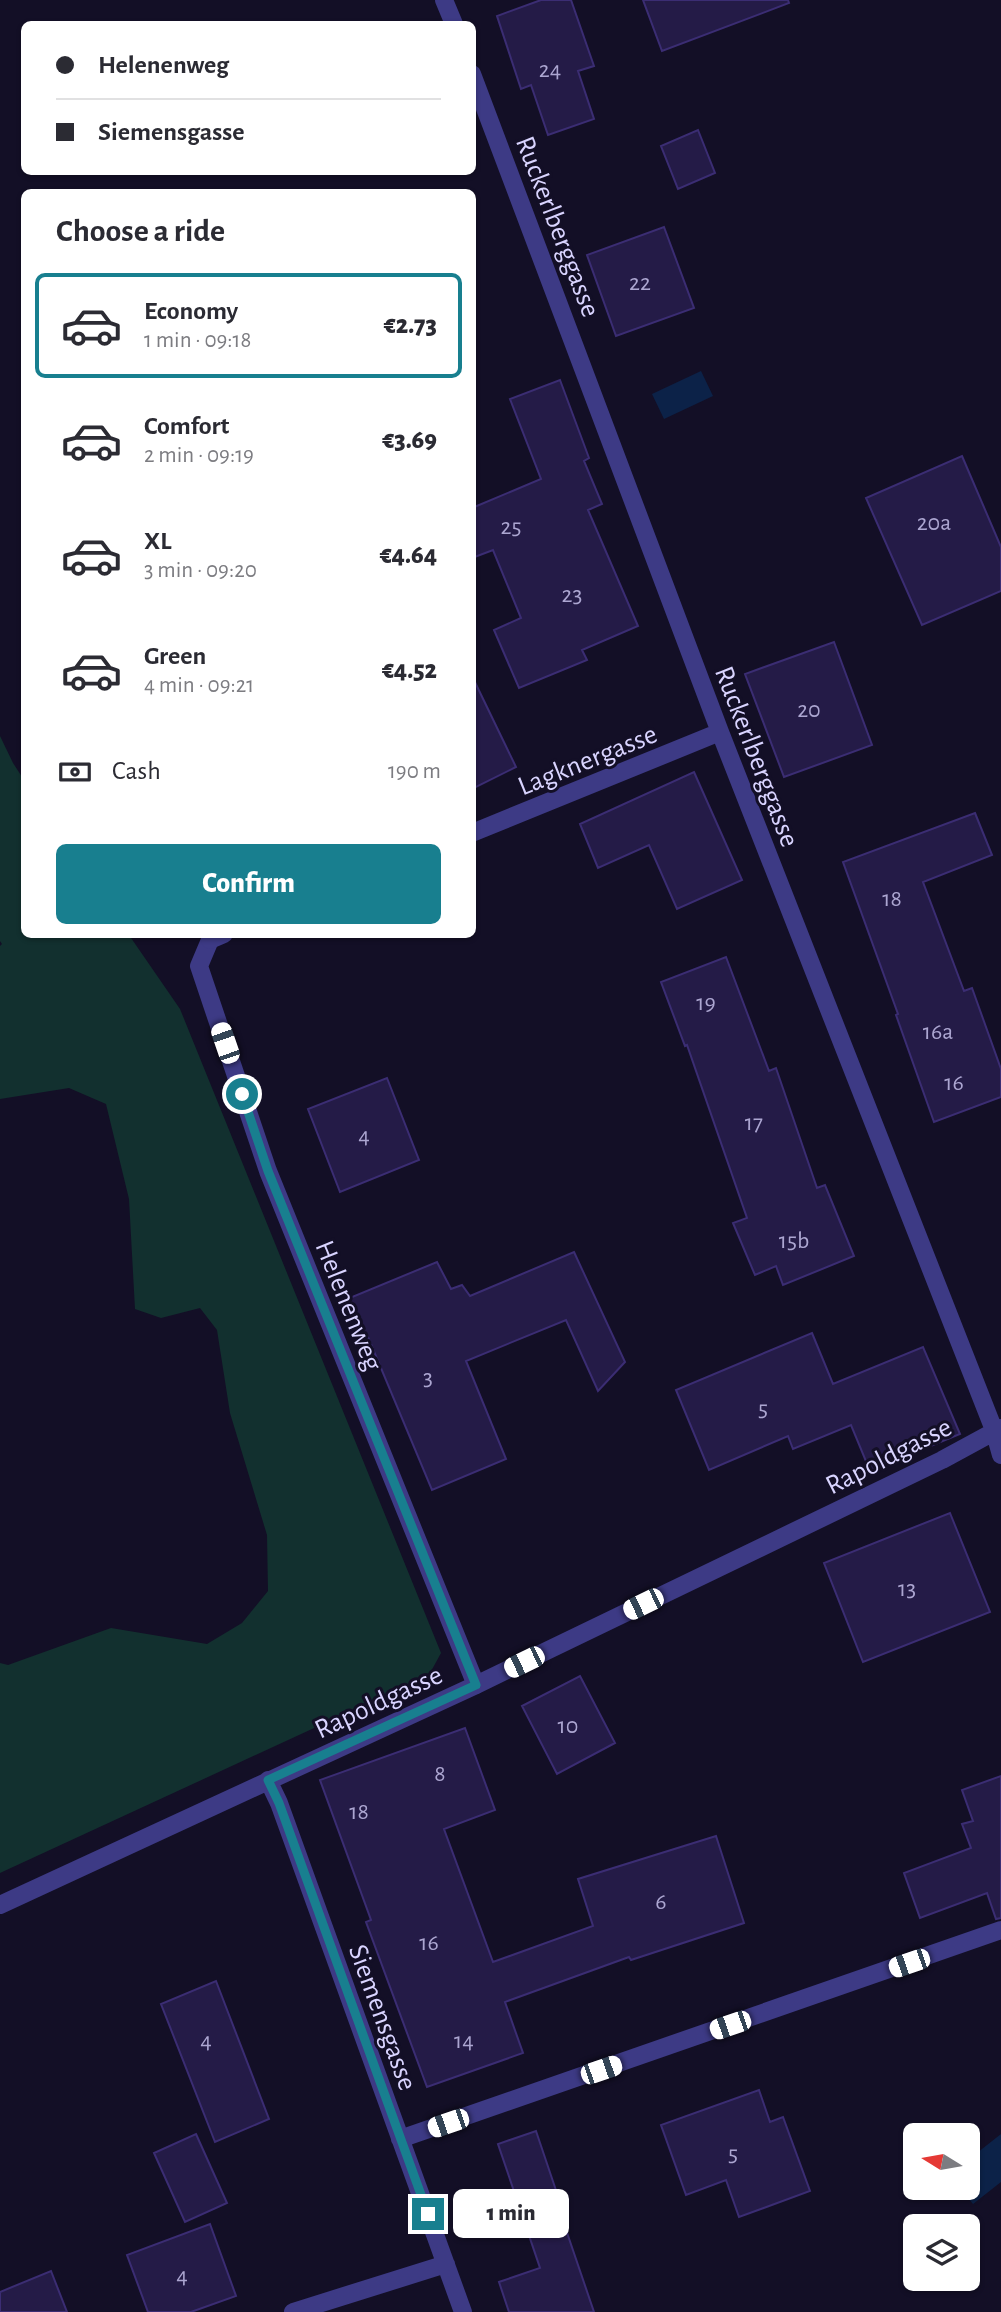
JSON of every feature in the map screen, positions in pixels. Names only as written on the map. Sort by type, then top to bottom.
[{"type":"street","points":[[444,0],[453,21]]},
{"type":"street","name":"Ruckerlberggasse","points":[[476,85],[720,733],[998,1429],[1001,1455]]},
{"type":"street","name":"Lagknergasse","points":[[476,831],[720,733]]},
{"type":"street","name":"Helenenweg","points":[[216,938],[199,966],[268,1171],[476,1685]]},
{"type":"street","name":"Rapoldgasse","points":[[0,1905],[476,1685],[930,1465],[998,1429]]},
{"type":"street","name":"Siemensgasse","points":[[268,1780],[279,1803],[463,2312]]},
{"type":"street","points":[[400,2139],[1001,1930]]},
{"type":"street","points":[[293,2312],[446,2264]]},
{"type":"green space","points":[[0,736],[21,775],[21,938],[131,938],[180,1009],[441,1653],[429,1675],[0,1873],[0,1663],[8,1665],[111,1628],[207,1644],[242,1623],[268,1591],[267,1535],[230,1413],[217,1330],[200,1308],[161,1318],[135,1309],[129,1199],[106,1104],[69,1088],[0,1099]]},
{"type":"water","points":[[701,371],[713,396],[664,419],[652,394]]},
{"type":"water","points":[[1001,2134],[1001,2182],[980,2198],[980,2151]]},
{"type":"building","points":[[541,0],[571,0],[594,66],[578,71],[594,119],[548,135],[531,85],[521,89],[497,16]]},
{"type":"building","points":[[643,0],[788,0],[789,3],[662,51]]},
{"type":"building","points":[[698,130],[715,173],[678,189],[661,146]]},
{"type":"building","points":[[664,227],[694,308],[616,336],[587,255]]},
{"type":"building","points":[[560,380],[589,458],[584,461],[602,504],[588,510],[638,626],[582,650],[587,660],[519,688],[494,630],[521,618],[493,550],[476,556],[476,506],[541,479],[510,399]]},
{"type":"building","points":[[962,456],[1001,547],[1001,591],[922,625],[866,498]]},
{"type":"building","points":[[834,642],[872,745],[784,777],[745,674]]},
{"type":"building","points":[[476,684],[516,767],[476,787]]},
{"type":"building","points":[[694,772],[742,880],[677,909],[649,845],[598,868],[580,824]]},
{"type":"building","points":[[975,813],[992,855],[923,882],[964,991],[972,988],[1001,1069],[1001,1097],[934,1122],[843,862]]},
{"type":"building","points":[[726,957],[769,1071],[776,1068],[817,1188],[825,1185],[854,1256],[783,1285],[776,1266],[755,1275],[733,1223],[747,1218],[687,1045],[685,1046],[661,982]]},
{"type":"building","points":[[387,1078],[419,1160],[340,1192],[308,1109]]},
{"type":"building","points":[[574,1252],[625,1362],[598,1391],[566,1320],[466,1361],[506,1459],[432,1490],[368,1337],[357,1341],[340,1302],[437,1262],[451,1289],[462,1285],[470,1296]]},
{"type":"building","points":[[812,1333],[833,1384],[923,1347],[960,1434],[870,1471],[851,1425],[793,1449],[788,1436],[709,1470],[676,1390]]},
{"type":"building","points":[[950,1513],[990,1612],[863,1662],[824,1563]]},
{"type":"building","points":[[580,1676],[615,1743],[557,1774],[522,1706]]},
{"type":"building","points":[[465,1728],[495,1810],[444,1829],[493,1962],[593,1926],[578,1879],[716,1836],[744,1923],[631,1960],[629,1957],[505,2002],[523,2053],[427,2087],[366,1922],[371,1920],[320,1780]]},
{"type":"building","points":[[1001,1776],[1001,1918],[996,1919],[987,1893],[920,1918],[904,1873],[971,1848],[962,1824],[973,1821],[962,1790]]},
{"type":"building","points":[[216,1981],[269,2119],[215,2142],[161,2004]]},
{"type":"building","points":[[759,2090],[770,2122],[783,2117],[810,2191],[739,2217],[726,2180],[686,2195],[661,2125]]},
{"type":"building","points":[[536,2131],[594,2312],[509,2312],[499,2282],[540,2268],[498,2144]]},
{"type":"building","points":[[196,2134],[227,2203],[185,2222],[154,2153]]},
{"type":"building","points":[[210,2224],[236,2296],[191,2312],[148,2312],[127,2255]]},
{"type":"building","points":[[51,2271],[67,2312],[0,2312],[0,2292]]},
{"type":"route","points":[[242,1094],[268,1171],[476,1685],[268,1780],[279,1803],[428,2214]]}]
